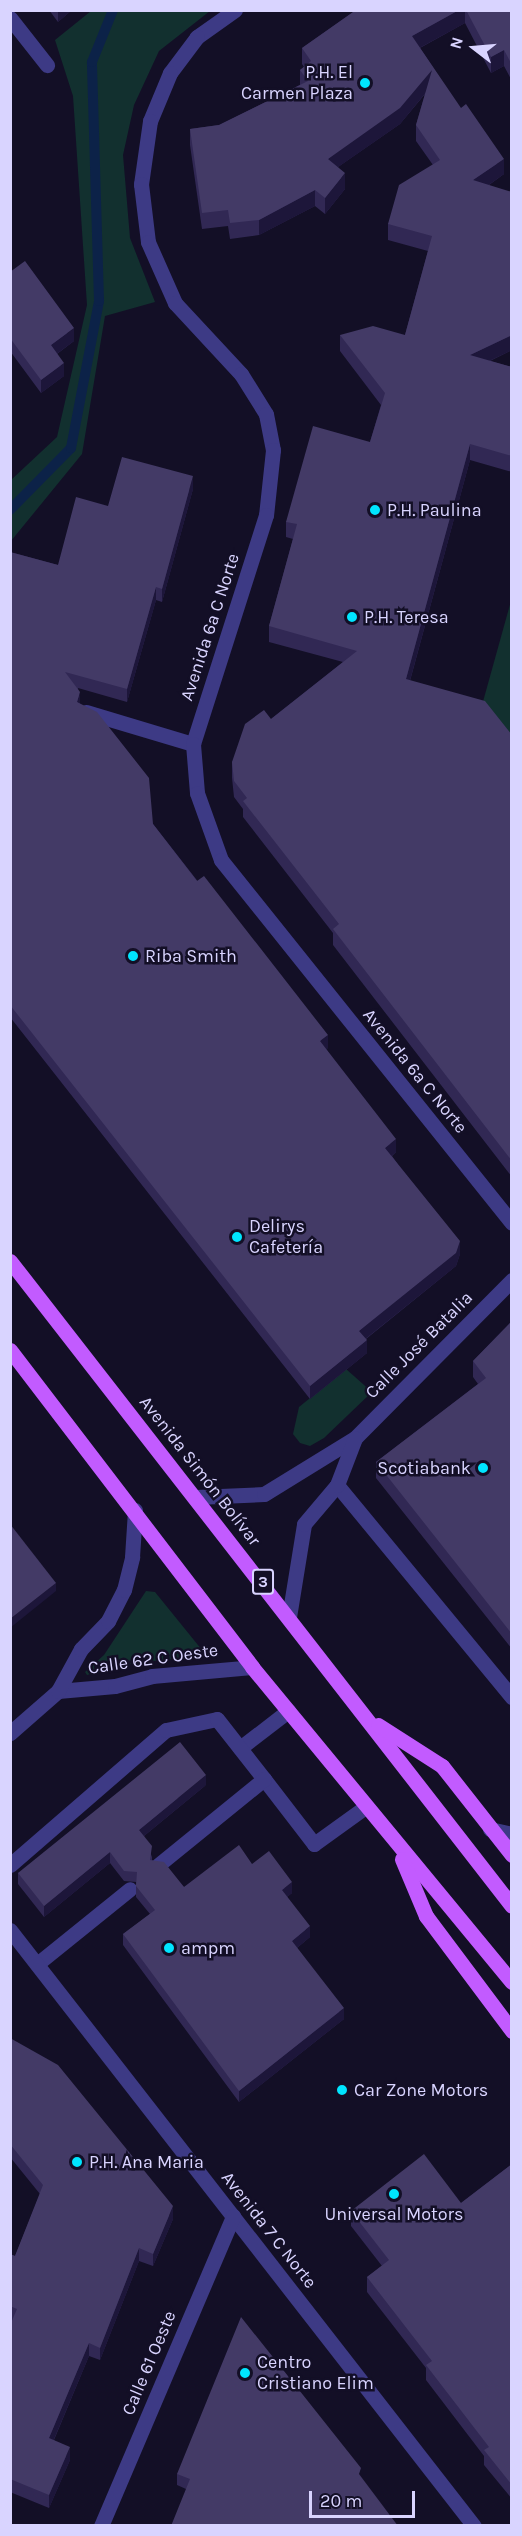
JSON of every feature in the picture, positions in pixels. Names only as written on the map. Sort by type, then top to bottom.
[{"type":"main road","name":"Avenida Simón Bolívar","points":[[10,1261],[369,1719],[512,1906]]},
{"type":"main road","points":[[10,1350],[135,1510],[252,1667],[364,1808],[512,1982]]},
{"type":"main road","points":[[369,1719],[442,1766],[512,1855]]},
{"type":"main road","points":[[396,1845],[426,1916],[512,2031]]},
{"type":"street","name":"Avenida 6a C Norte","points":[[235,10],[197,37],[170,73],[150,121],[141,184],[148,242],[175,303],[242,374],[266,414],[273,450],[266,515],[193,744],[197,793],[221,860],[512,1223]]},
{"type":"street","points":[[10,18],[47,65]]},
{"type":"street","points":[[86,712],[193,744]]},
{"type":"street","name":"Calle José Batalia","points":[[196,1497],[264,1494],[355,1438],[512,1280]]},
{"type":"street","name":"Calle José Batalia","points":[[289,1617],[304,1524],[337,1485],[355,1438]]},
{"type":"street","points":[[337,1485],[512,1698]]},
{"type":"street","name":"Calle 62 C Oeste","points":[[10,1733],[58,1690],[81,1648],[108,1621],[124,1590],[132,1557],[135,1510]]},
{"type":"street","name":"Calle 62 C Oeste","points":[[58,1690],[116,1686],[152,1676],[252,1667]]},
{"type":"street","points":[[240,1748],[288,1711]]},
{"type":"street","points":[[10,1864],[166,1730],[218,1719],[314,1844],[364,1808]]},
{"type":"street","points":[[158,1865],[264,1779]]},
{"type":"street","points":[[490,1829],[512,1834]]},
{"type":"street","points":[[37,1964],[130,1889]]},
{"type":"street","name":"Avenida 7 C Norte","points":[[10,1930],[474,2526]]},
{"type":"street","name":"Calle 61 Oeste","points":[[101,2526],[233,2216]]},
{"type":"green space","points":[[91,11],[210,11],[159,51],[134,105],[123,155],[130,238],[155,302],[105,316],[82,454],[11,541],[11,480],[57,437],[87,305],[73,96],[55,40]]},
{"type":"green space","points":[[511,601],[511,751],[479,716]]},
{"type":"green space","points":[[346,1369],[372,1392],[324,1438],[310,1446],[300,1443],[293,1434],[299,1407]]},
{"type":"green space","points":[[146,1591],[155,1592],[202,1650],[200,1656],[118,1665],[87,1675],[85,1672],[104,1655]]},
{"type":"building","points":[[356,10],[459,10],[412,36],[461,108],[466,104],[504,159],[473,180],[512,192],[512,335],[470,355],[512,367],[512,456],[470,444],[406,679],[485,701],[512,735],[512,1161],[333,929],[339,924],[243,801],[247,798],[234,781],[232,762],[245,724],[264,710],[271,719],[357,651],[269,626],[297,524],[286,522],[313,426],[370,442],[385,393],[340,335],[373,326],[405,335],[432,236],[388,224],[399,185],[440,160],[416,125],[432,70],[400,108],[328,159],[345,173],[325,198],[315,190],[259,220],[230,223],[228,210],[202,213],[190,129],[219,125],[308,81],[300,70],[311,61],[302,48]]},
{"type":"building","points":[[466,10],[512,10],[512,65],[504,50],[491,57]]},
{"type":"building","points":[[25,261],[74,328],[51,345],[64,363],[41,380],[10,338],[10,272]]},
{"type":"building","name":"Riba Smith","points":[[122,457],[193,476],[162,589],[156,587],[127,689],[65,672],[80,692],[77,702],[97,712],[149,778],[153,824],[197,881],[204,876],[328,1035],[320,1041],[396,1139],[385,1148],[460,1241],[456,1253],[359,1331],[367,1340],[310,1386],[10,1005],[10,552],[58,565],[76,497],[108,506]]},
{"type":"building","points":[[512,1321],[512,1634],[376,1462],[486,1378],[473,1361]]},
{"type":"building","points":[[10,1524],[56,1583],[10,1619]]},
{"type":"building","points":[[180,1742],[206,1775],[139,1830],[152,1846],[150,1860],[164,1862],[184,1887],[239,1845],[252,1864],[269,1851],[292,1882],[282,1890],[310,1926],[292,1941],[344,2008],[239,2091],[123,1934],[155,1910],[136,1886],[137,1872],[124,1871],[110,1852],[44,1906],[18,1873]]},
{"type":"building","points":[[10,2038],[58,2065],[173,2206],[153,2254],[139,2248],[100,2348],[89,2343],[49,2438],[70,2447],[49,2495],[10,2479],[10,2325],[17,2309],[10,2306],[10,2254],[15,2256],[43,2185],[10,2144]]},
{"type":"building","points":[[424,2154],[461,2203],[512,2164],[512,2485],[484,2450],[489,2447],[426,2365],[432,2361],[367,2277],[389,2260],[351,2211]]},
{"type":"building","points":[[241,2317],[361,2468],[359,2474],[398,2526],[171,2526],[190,2479],[177,2474]]},
{"type":"waterway","points":[[10,510],[71,448],[99,301],[92,62],[113,10]]},
{"type":"place","name":"P.H. El Carmen Plaza","points":[[365,83]]},
{"type":"place","name":"P.H. Paulina","points":[[375,510]]},
{"type":"place","name":"P.H. Teresa","points":[[352,617]]},
{"type":"place","name":"Riba Smith","points":[[133,956]]},
{"type":"place","name":"Delirys Cafetería","points":[[237,1237]]},
{"type":"place","name":"Scotiabank","points":[[483,1468]]},
{"type":"place","name":"ampm","points":[[169,1948]]},
{"type":"place","name":"Car Zone Motors","points":[[342,2090]]},
{"type":"place","name":"P.H. Ana Maria","points":[[77,2162]]},
{"type":"place","name":"Universal Motors","points":[[394,2194]]},
{"type":"place","name":"Centro Cristiano Elim","points":[[245,2373]]}]
